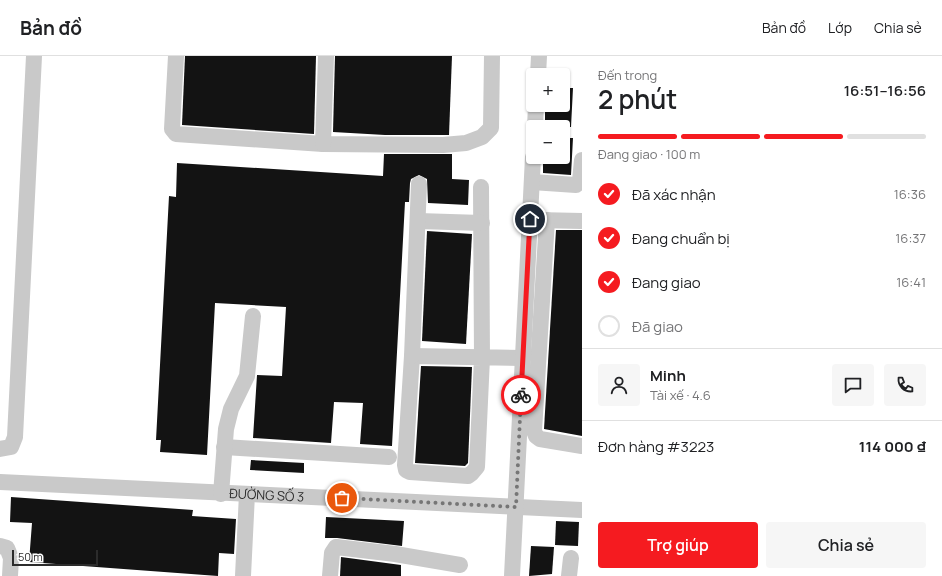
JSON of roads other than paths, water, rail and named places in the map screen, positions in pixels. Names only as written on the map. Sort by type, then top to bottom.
[{"type":"street","points":[[0,450],[11,447],[15,438],[34,56]]},
{"type":"street","points":[[176,56],[172,129],[176,134],[323,144],[443,145],[482,138],[491,128],[492,56]]},
{"type":"street","points":[[323,144],[326,56]]},
{"type":"street","points":[[538,68],[539,56]]},
{"type":"street","points":[[532,182],[576,185],[580,181],[582,160]]},
{"type":"street","points":[[512,576],[533,164]]},
{"type":"street","points":[[419,184],[412,356],[405,465],[406,470],[410,472],[457,476],[468,476],[477,467],[482,358],[481,187]]},
{"type":"street","points":[[530,219],[582,221]]},
{"type":"street","points":[[547,220],[534,431],[536,436],[540,439],[582,446]]},
{"type":"street","points":[[418,221],[482,223]]},
{"type":"street","points":[[221,494],[226,429],[231,409],[247,376],[253,316]]},
{"type":"street","points":[[412,356],[523,358]]},
{"type":"street","points":[[224,447],[389,457]]},
{"type":"street","name":"ĐƯỜNG SỐ 3","points":[[0,482],[221,494],[582,510]]},
{"type":"street","points":[[243,576],[247,494]]},
{"type":"street","points":[[0,546],[7,548],[11,558],[10,576]]},
{"type":"street","points":[[330,576],[332,553],[336,547],[395,554],[460,565]]},
{"type":"street","points":[[568,576],[571,558]]}]
